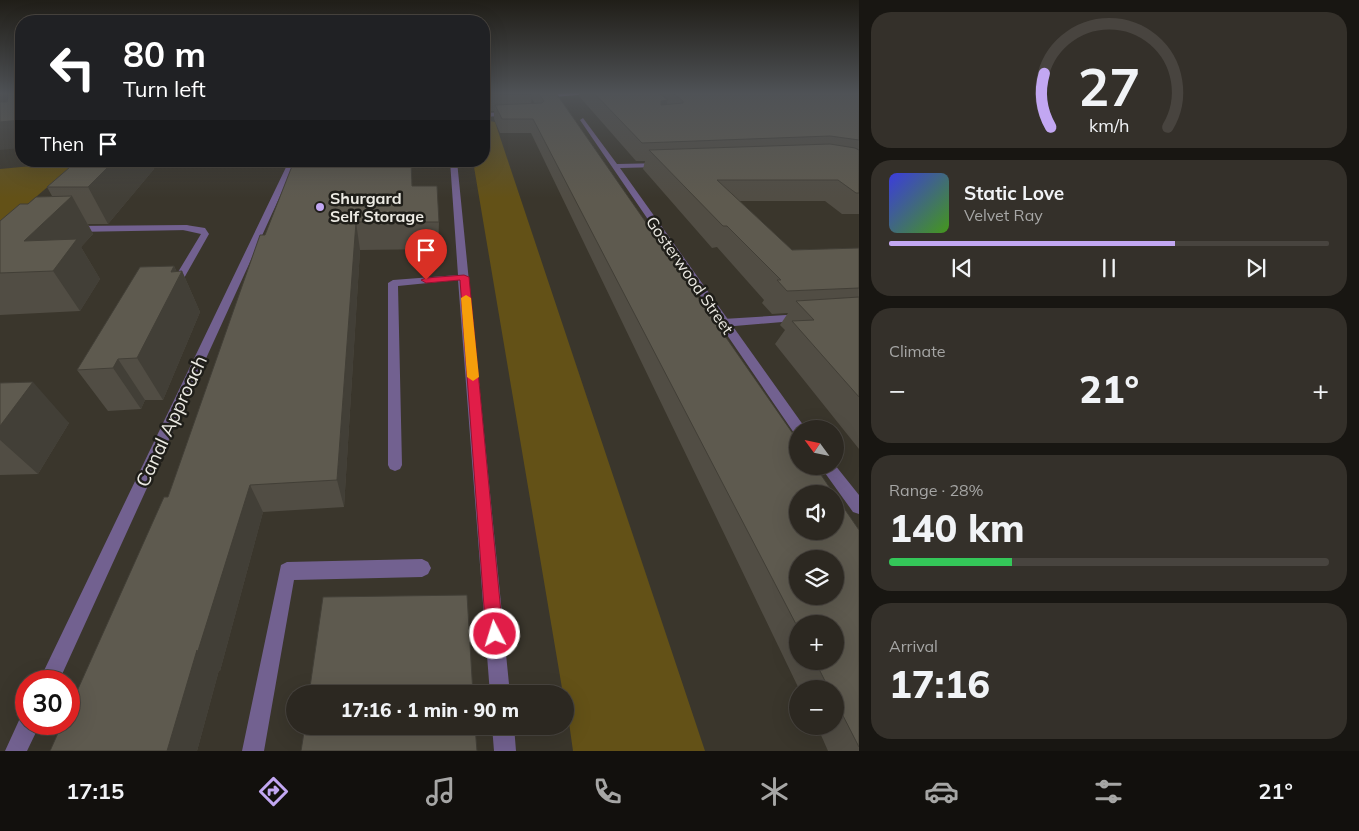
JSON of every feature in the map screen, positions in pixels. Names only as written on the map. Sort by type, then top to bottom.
[{"type":"street","name":"Gosterwood Street","points":[[588,128],[722,323],[792,420]]},
{"type":"street","points":[[614,166],[665,164]]},
{"type":"street","name":"Canal Approach","points":[[54,670],[290,167]]},
{"type":"street","points":[[454,167],[499,685]]},
{"type":"street","points":[[60,230],[186,228],[202,230],[205,234],[170,293]]},
{"type":"street","points":[[395,464],[393,283],[464,277]]},
{"type":"street","points":[[722,323],[810,317]]},
{"type":"street","points":[[834,475],[859,507]]},
{"type":"street","points":[[253,751],[287,571],[422,568]]},
{"type":"street","points":[[16,751],[24,735]]},
{"type":"street","points":[[503,735],[505,751]]},
{"type":"shaded area","points":[[490,128],[497,128],[705,751],[573,751],[571,735],[574,735],[574,685],[561,685],[474,167],[490,167]]},
{"type":"shaded area","points":[[21,167],[70,167],[0,228],[0,169]]},
{"type":"building","points":[[538,128],[580,128],[789,428],[789,475],[821,475],[828,485],[789,485],[789,540],[844,540],[844,508],[859,530],[859,747],[844,718],[844,680],[824,680],[820,670],[844,670],[844,615],[791,615]]},
{"type":"building","points":[[628,128],[859,128],[859,140],[830,136],[642,143]]},
{"type":"building","points":[[830,144],[859,150],[859,193],[856,193],[838,180],[717,180],[792,250],[859,248],[859,288],[787,291],[777,280],[781,280],[727,226],[723,226],[649,150]]},
{"type":"building","points":[[70,167],[108,167],[88,187],[47,187]]},
{"type":"building","points":[[292,167],[411,167],[412,186],[437,186],[439,222],[356,222],[337,480],[250,485],[167,751],[50,751],[57,735],[80,735],[80,684],[164,497],[168,497],[260,235],[265,235]]},
{"type":"building","points":[[72,196],[24,241],[77,239],[53,271],[0,273],[0,221],[20,204],[28,204],[36,197]]},
{"type":"building","points":[[174,266],[171,272],[182,271],[137,358],[118,359],[113,368],[77,370],[140,267]]},
{"type":"building","points":[[859,297],[859,397],[792,321],[814,320],[796,301]]},
{"type":"building","points":[[33,382],[0,426],[0,383]]},
{"type":"building","points":[[467,595],[472,685],[310,685],[323,597]]},
{"type":"building","points":[[304,735],[476,735],[477,751],[301,751]]},
{"type":"slow traffic","points":[[466,298],[473,377]]},
{"type":"place","name":"Shurgard Self Storage","points":[[320,207]]},
{"type":"route","points":[[426,280],[464,277],[495,634]]}]
